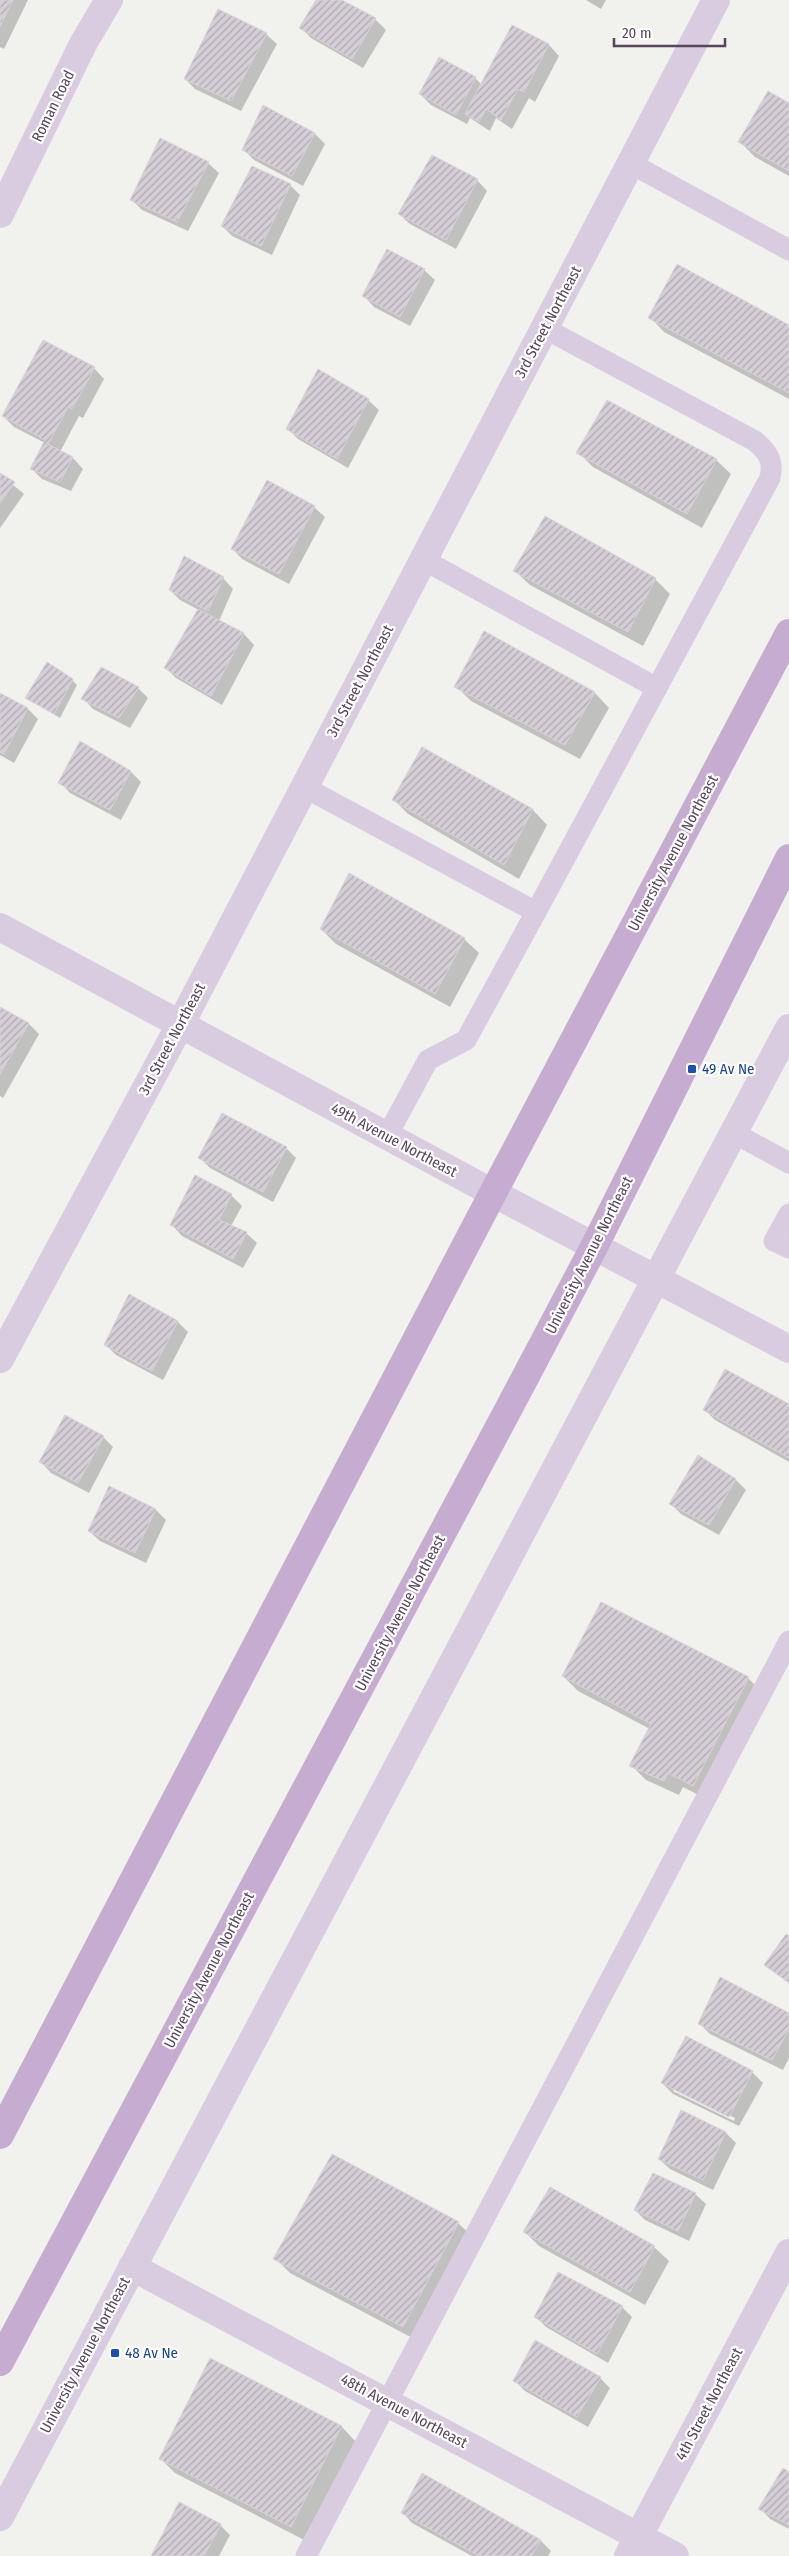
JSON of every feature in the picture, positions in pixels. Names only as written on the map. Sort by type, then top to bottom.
[{"type":"main road","name":"University Avenue Northeast","points":[[0,2135],[493,1193],[789,633]]},
{"type":"main road","name":"University Avenue Northeast","points":[[0,2362],[594,1247],[789,858]]},
{"type":"street","name":"Roman Road","points":[[0,214],[84,44],[109,0]]},
{"type":"street","name":"3rd Street Northeast","points":[[0,1359],[180,1025],[716,0]]},
{"type":"street","name":"49th Avenue Northeast","points":[[0,927],[541,1219],[789,1349]]},
{"type":"street","name":"University Avenue Northeast","points":[[0,2517],[789,1028]]},
{"type":"street","name":"4th Street Northeast","points":[[633,2546],[789,2253]]},
{"type":"street","name":"48th Avenue Northeast","points":[[132,2266],[386,2402],[633,2546],[675,2556]]},
{"type":"lane","points":[[630,163],[789,250]]},
{"type":"lane","points":[[387,1136],[428,1060],[466,1040],[770,478],[773,466],[767,451],[755,441],[544,328]]},
{"type":"lane","points":[[424,560],[657,688]]},
{"type":"lane","points":[[304,787],[536,912]]},
{"type":"lane","points":[[734,1133],[789,1162]]},
{"type":"lane","points":[[789,1214],[774,1240],[789,1248]]},
{"type":"lane","points":[[306,2556],[789,1641]]},
{"type":"building","points":[[0,0],[13,0],[0,26]]},
{"type":"building","points":[[316,0],[342,0],[376,18],[352,59],[299,28]]},
{"type":"building","points":[[218,9],[267,33],[231,101],[184,79]]},
{"type":"building","points":[[512,25],[549,44],[524,92],[518,89],[501,120],[486,109],[479,122],[465,114]]},
{"type":"building","points":[[439,57],[476,77],[456,115],[419,94]]},
{"type":"building","points":[[768,91],[789,103],[789,171],[738,142]]},
{"type":"building","points":[[263,105],[315,133],[292,176],[242,150]]},
{"type":"building","points":[[160,138],[209,162],[177,222],[130,200]]},
{"type":"building","points":[[432,155],[478,179],[446,240],[398,214]]},
{"type":"building","points":[[252,166],[291,184],[261,246],[221,226]]},
{"type":"building","points":[[387,249],[425,269],[400,317],[362,296]]},
{"type":"building","points":[[677,264],[789,325],[789,393],[648,318]]},
{"type":"building","points":[[43,340],[95,367],[72,409],[68,407],[48,444],[73,457],[60,482],[30,469],[45,440],[2,416]]},
{"type":"building","points":[[318,369],[369,399],[337,459],[286,429]]},
{"type":"building","points":[[607,400],[717,459],[687,514],[576,453]]},
{"type":"building","points":[[0,473],[15,482],[0,503]]},
{"type":"building","points":[[267,480],[315,506],[279,574],[231,549]]},
{"type":"building","points":[[545,516],[656,578],[628,632],[513,571]]},
{"type":"building","points":[[184,556],[224,577],[208,611],[169,590]]},
{"type":"building","points":[[198,609],[244,633],[211,696],[164,668]]},
{"type":"building","points":[[484,631],[595,692],[565,745],[454,687]]},
{"type":"building","points":[[47,662],[73,679],[54,714],[25,698]]},
{"type":"building","points":[[101,667],[139,687],[119,718],[81,699]]},
{"type":"building","points":[[0,693],[28,708],[4,754],[0,752]]},
{"type":"building","points":[[80,741],[131,771],[110,810],[58,783]]},
{"type":"building","points":[[422,747],[533,809],[504,865],[392,800]]},
{"type":"building","points":[[349,873],[465,938],[435,994],[320,929]]},
{"type":"building","points":[[0,1007],[29,1023],[0,1074]]},
{"type":"building","points":[[222,1113],[287,1147],[263,1192],[198,1158]]},
{"type":"building","points":[[195,1175],[232,1194],[219,1220],[247,1232],[233,1259],[170,1225]]},
{"type":"building","points":[[129,1294],[178,1321],[152,1371],[104,1345]]},
{"type":"building","points":[[725,1369],[789,1404],[789,1458],[703,1410]]},
{"type":"building","points":[[65,1415],[104,1436],[78,1483],[39,1462]]},
{"type":"building","points":[[698,1455],[736,1479],[709,1525],[669,1504]]},
{"type":"building","points":[[109,1486],[156,1509],[135,1553],[88,1531]]},
{"type":"building","points":[[601,1602],[749,1677],[693,1786],[668,1773],[664,1781],[629,1766],[651,1724],[562,1676]]},
{"type":"building","points":[[786,1934],[789,1936],[789,1983],[764,1965]]},
{"type":"building","points":[[720,1977],[789,2013],[789,2029],[772,2060],[698,2024]]},
{"type":"building","points":[[686,2036],[753,2071],[729,2117],[661,2083]]},
{"type":"building","points":[[681,2110],[726,2132],[703,2180],[658,2159]]},
{"type":"building","points":[[332,2154],[459,2222],[403,2327],[273,2259]]},
{"type":"building","points":[[653,2173],[696,2193],[678,2231],[634,2210]]},
{"type":"building","points":[[550,2187],[655,2246],[630,2292],[523,2232]]},
{"type":"building","points":[[558,2272],[623,2306],[597,2354],[534,2317]]},
{"type":"building","points":[[535,2340],[601,2377],[577,2417],[513,2381]]},
{"type":"building","points":[[210,2358],[342,2426],[291,2527],[159,2459]]},
{"type":"building","points":[[783,2468],[789,2472],[789,2525],[758,2509]]},
{"type":"building","points":[[422,2473],[541,2540],[531,2556],[479,2556],[401,2513]]},
{"type":"building","points":[[179,2502],[221,2524],[204,2556],[151,2556]]},
{"type":"place","name":"49 Av Ne","points":[[692,1069]]},
{"type":"place","name":"48 Av Ne","points":[[115,2353]]}]
